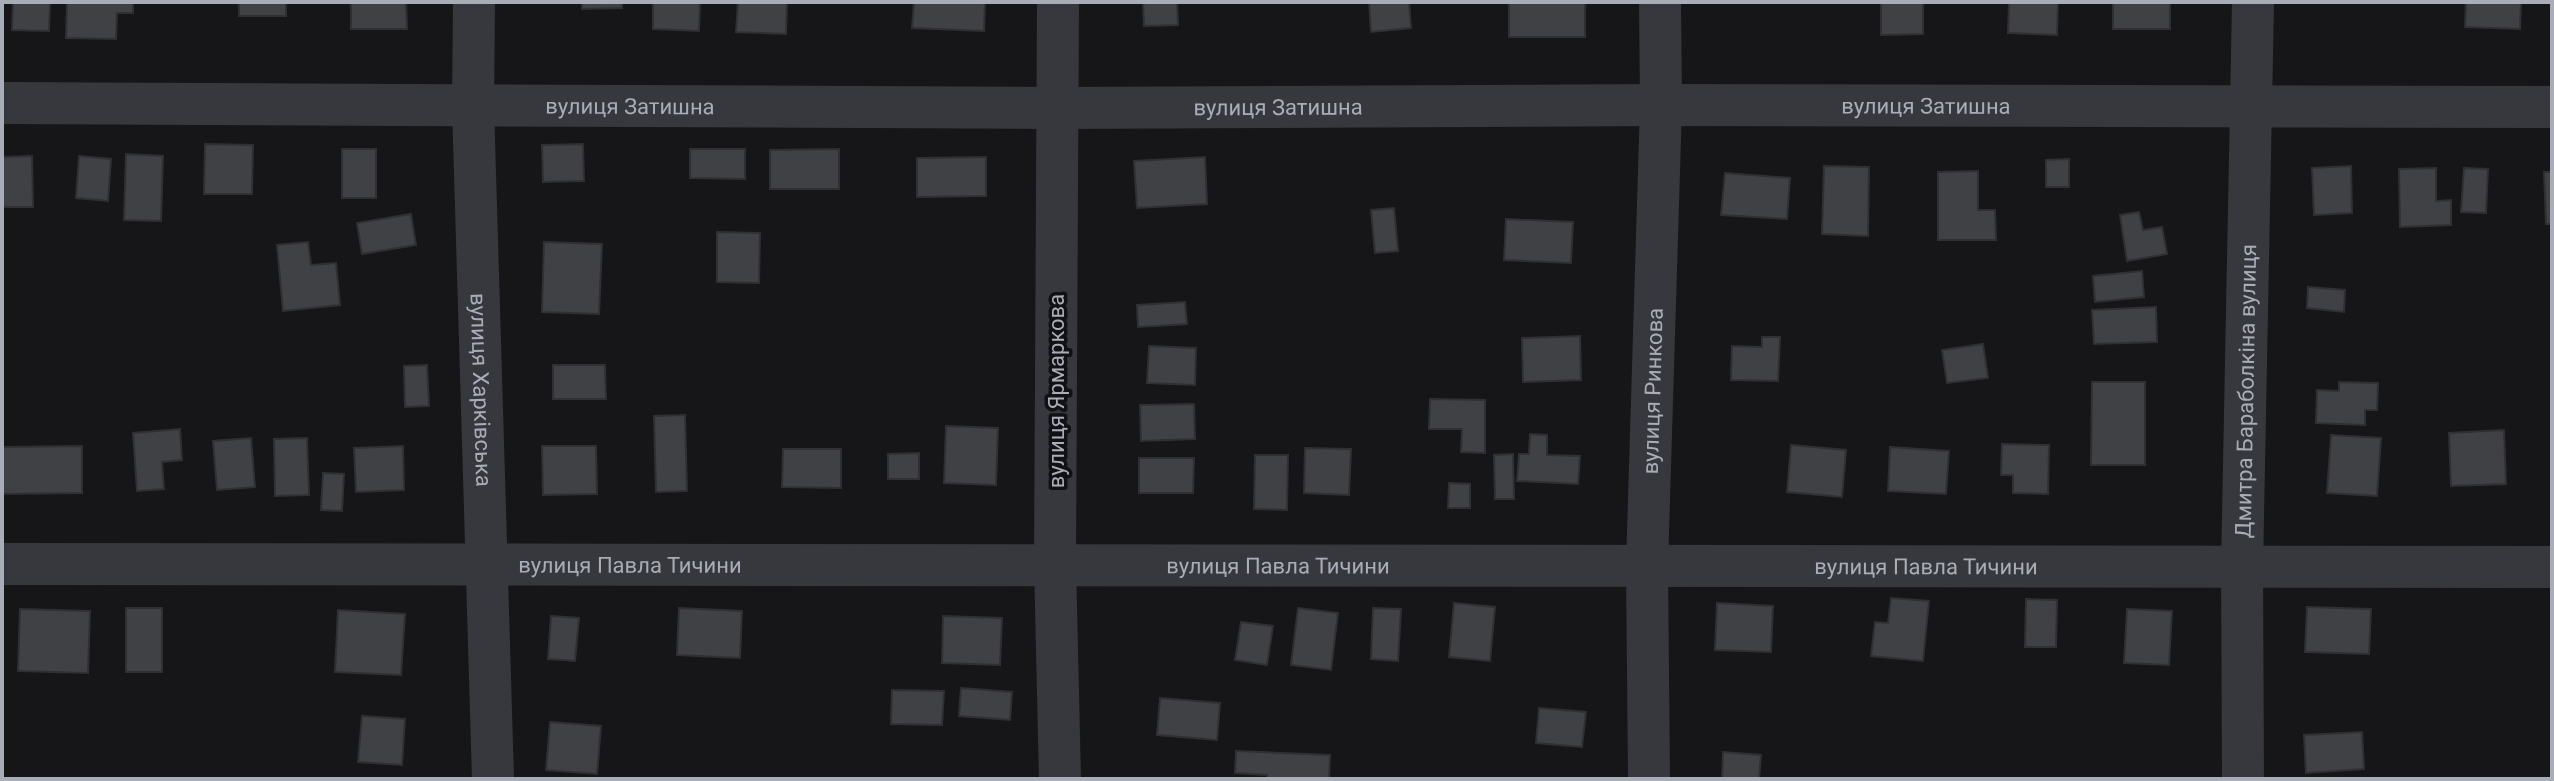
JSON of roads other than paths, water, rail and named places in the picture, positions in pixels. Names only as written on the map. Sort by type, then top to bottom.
[{"type":"street","name":"вулиця Харківська","points":[[474,2],[473,106],[493,779]]},
{"type":"street","name":"вулиця Ярмаркова","points":[[1058,2],[1055,564],[1060,779]]},
{"type":"street","name":"вулиця Ринкова","points":[[1649,779],[1647,565],[1661,105],[1660,2]]},
{"type":"street","name":"Дмитра Бараболкіна вулиця","points":[[2243,779],[2242,568],[2254,105],[2253,2]]},
{"type":"street","name":"вулиця Затишна","points":[[2,103],[1056,108],[1661,105],[2552,107]]},
{"type":"street","name":"вулиця Павла Тичини","points":[[2,564],[2552,567]]}]
